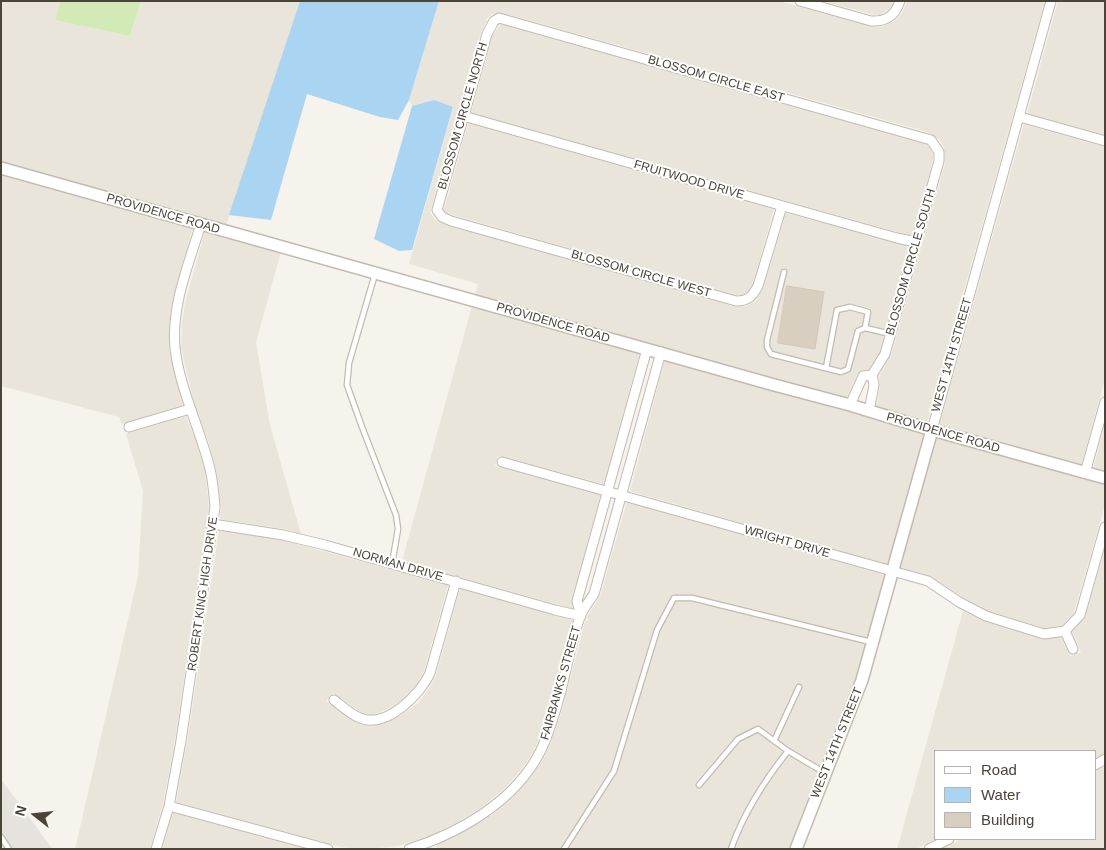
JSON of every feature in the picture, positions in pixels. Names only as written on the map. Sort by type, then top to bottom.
[{"type":"street","points":[[800,1],[871,21],[882,22],[897,10],[900,1]]},
{"type":"street","name":"WEST 14TH STREET","points":[[796,849],[862,680],[1052,1]]},
{"type":"street","name":"BLOSSOM CIRCLE EAST","points":[[494,21],[499,18],[508,20],[923,136],[931,140],[936,146]]},
{"type":"street","name":"BLOSSOM CIRCLE NORTH","points":[[438,213],[437,210],[463,116],[487,34],[494,21]]},
{"type":"street","name":"FRUITWOOD DRIVE","points":[[463,116],[916,242]]},
{"type":"street","points":[[1020,117],[1105,141]]},
{"type":"street","name":"BLOSSOM CIRCLE SOUTH","points":[[869,411],[874,385],[872,375],[885,354],[939,161],[939,152],[936,146]]},
{"type":"street","name":"PROVIDENCE ROAD","points":[[1,168],[1105,478]]},
{"type":"street","name":"BLOSSOM CIRCLE WEST","points":[[438,213],[452,221],[736,301],[744,301],[752,296],[758,286],[782,206]]},
{"type":"street","name":"ROBERT KING HIGH DRIVE","points":[[156,849],[168,806],[182,741],[215,507],[210,470],[190,409],[175,347],[176,322],[183,286],[201,224]]},
{"type":"street","name":"FAIRBANKS STREET","points":[[580,616],[577,601],[647,349]]},
{"type":"street","name":"FAIRBANKS STREET","points":[[409,849],[430,846],[488,810],[509,793],[531,767],[539,754],[554,715],[580,616],[594,594],[661,352]]},
{"type":"street","name":"BLOSSOM CIRCLE SOUTH","points":[[850,405],[863,376],[872,375]]},
{"type":"street","points":[[1085,473],[1105,402]]},
{"type":"street","points":[[129,427],[190,409]]},
{"type":"street","name":"WRIGHT DRIVE","points":[[502,462],[928,581],[959,602],[986,616],[1044,634],[1065,631]]},
{"type":"street","name":"NORMAN DRIVE","points":[[213,524],[283,534],[580,616]]},
{"type":"street","points":[[1073,649],[1065,631],[1080,614],[1105,527]]},
{"type":"street","points":[[334,700],[360,718],[369,720],[382,718],[397,711],[412,700],[426,684],[456,582]]},
{"type":"street","points":[[168,806],[328,849]]},
{"type":"street","points":[[929,849],[946,840]]},
{"type":"lane","points":[[784,272],[767,340],[770,354],[841,372],[848,369],[858,331],[865,328],[891,334]]},
{"type":"lane","points":[[375,273],[349,363],[347,384],[396,515],[398,530],[392,564]]},
{"type":"lane","points":[[826,368],[837,310],[850,307],[868,312],[865,328]]},
{"type":"lane","points":[[564,849],[614,771],[657,630],[674,598],[692,598],[873,643]]},
{"type":"lane","points":[[774,740],[799,687]]},
{"type":"lane","points":[[699,785],[738,739],[758,729],[825,773]]},
{"type":"lane","points":[[731,849],[742,822],[756,796],[788,750]]},
{"type":"lane","points":[[1,837],[8,849]]},
{"type":"shaded area","points":[[1,1],[60,1],[55,20],[130,36],[141,1],[300,1],[226,226],[1,162]]},
{"type":"shaded area","points":[[439,1],[779,1],[869,26],[881,27],[893,22],[902,13],[907,1],[1045,1],[927,423],[876,407],[880,387],[879,377],[891,355],[945,163],[944,147],[939,139],[924,131],[510,15],[492,14],[486,19],[487,21],[481,32],[430,212],[435,220],[450,226],[736,307],[747,306],[756,301],[763,289],[786,213],[909,246],[880,352],[868,370],[857,374],[846,399],[779,381],[475,295],[478,284],[409,264],[453,108],[434,100],[412,106],[409,100]]},
{"type":"shaded area","points":[[820,1],[894,1],[892,7],[880,16]]},
{"type":"shaded area","points":[[1058,1],[1105,1],[1105,136],[1027,114]]},
{"type":"shaded area","points":[[501,24],[927,144],[933,153],[933,160],[912,236],[471,113],[492,36]]},
{"type":"shaded area","points":[[468,123],[774,209],[753,284],[748,292],[742,296],[736,296],[446,213],[444,210]]},
{"type":"shaded area","points":[[1024,124],[1105,147],[1105,379],[1081,466],[939,426]]},
{"type":"shaded area","points":[[1,174],[193,228],[177,284],[170,321],[169,347],[183,405],[122,424],[119,417],[1,386]]},
{"type":"shaded area","points":[[205,231],[281,252],[256,342],[270,425],[301,534],[284,529],[220,519],[221,507],[216,469],[207,437],[195,408],[181,347],[185,303]]},
{"type":"shaded area","points":[[472,306],[640,352],[604,484],[498,456],[495,466],[601,494],[572,599],[573,609],[402,561]]},
{"type":"shaded area","points":[[665,359],[776,392],[848,410],[925,434],[888,565],[630,491]]},
{"type":"shaded area","points":[[186,416],[196,440],[205,471],[209,507],[175,740],[163,804],[150,849],[75,849],[138,576],[143,491],[126,434]]},
{"type":"shaded area","points":[[1105,425],[1105,473],[1093,469]]},
{"type":"shaded area","points":[[936,437],[1105,484],[1105,505],[1074,612],[1062,626],[1044,628],[988,611],[931,577],[900,568]]},
{"type":"shaded area","points":[[627,501],[885,575],[856,678],[790,849],[438,849],[436,845],[492,815],[513,797],[531,777],[545,756],[560,717],[585,622],[588,620],[587,617],[600,596]]},
{"type":"shaded area","points":[[219,530],[282,540],[448,585],[424,671],[420,681],[408,696],[379,713],[369,715],[362,713],[333,693],[326,701],[359,723],[371,726],[400,716],[418,703],[430,687],[436,675],[460,588],[573,620],[542,732],[534,751],[521,770],[504,789],[484,806],[456,823],[426,838],[398,846],[378,848],[357,849],[341,847],[176,802]]},
{"type":"shaded area","points":[[1105,549],[1105,753],[1096,758],[1096,750],[934,750],[934,840],[916,849],[897,849],[963,611],[985,621],[1042,639],[1061,637],[1070,656],[1081,652],[1072,632],[1085,616]]},
{"type":"shaded area","points":[[1105,766],[1105,849],[941,849],[959,840],[1096,840],[1096,770]]},
{"type":"shaded area","points":[[1,779],[51,847],[51,849],[1,849]]},
{"type":"shaded area","points":[[173,812],[308,849],[162,849]]},
{"type":"green space","points":[[60,1],[141,1],[130,36],[55,20]]},
{"type":"water","points":[[300,1],[439,1],[409,100],[398,120],[380,117],[307,94],[271,220],[229,215]]},
{"type":"water","points":[[434,100],[453,107],[412,250],[399,251],[374,239],[412,106]]},
{"type":"building","points":[[787,286],[824,292],[815,349],[778,343]]}]
